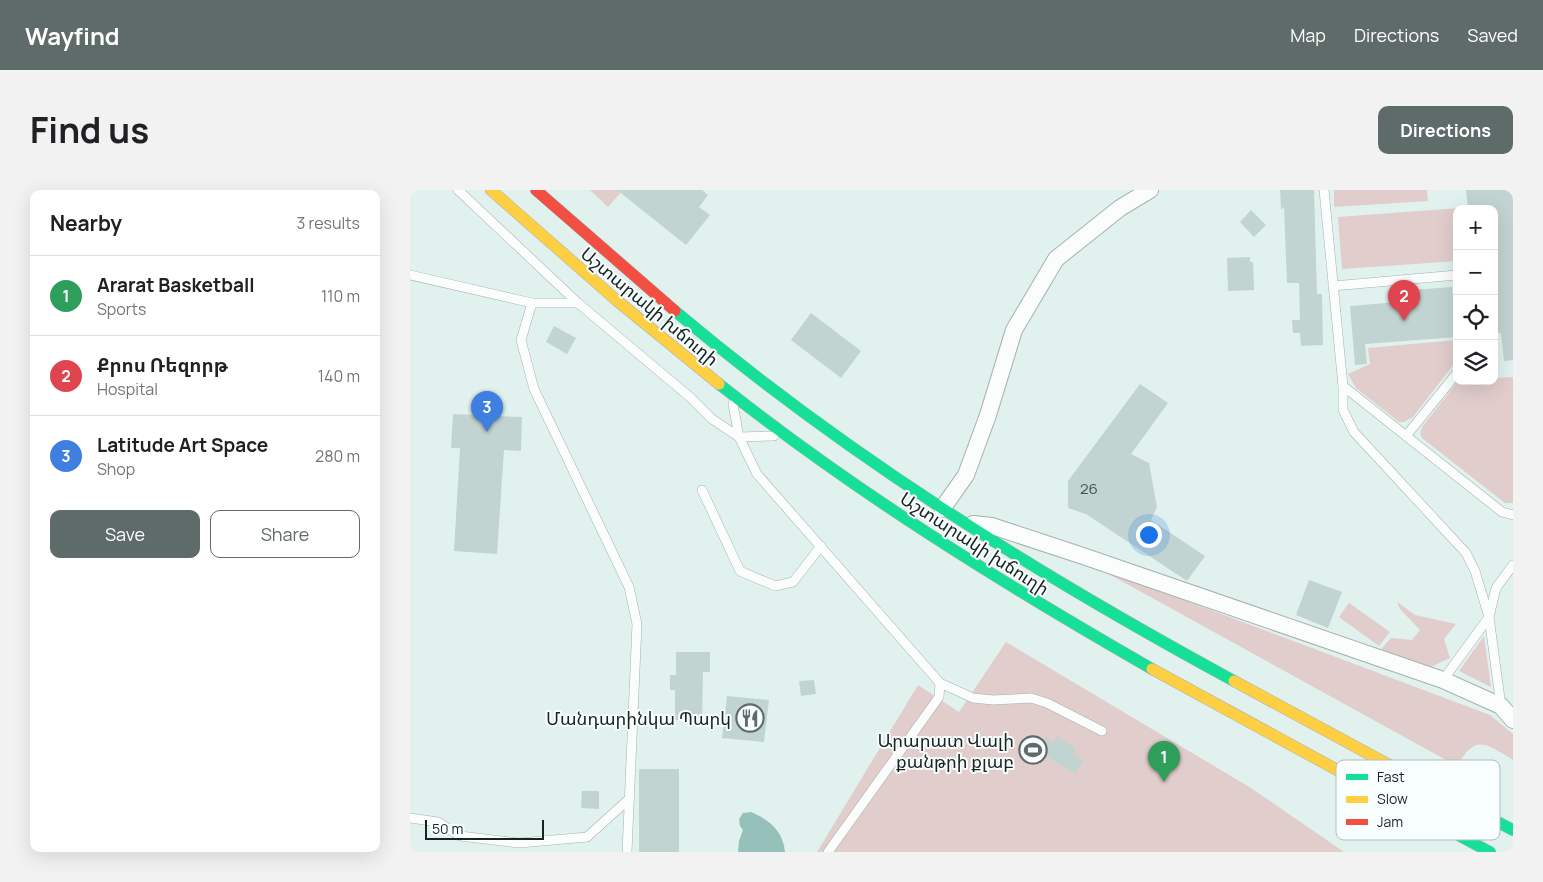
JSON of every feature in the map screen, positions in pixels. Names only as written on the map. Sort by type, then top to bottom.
[{"type":"highway","name":"Աշտարակի խճուղի","points":[[491,190],[613,300],[732,396],[784,436],[929,536],[1040,606],[1251,725],[1336,770]]},
{"type":"highway","name":"Աշտարակի խճուղի","points":[[536,190],[632,277],[765,384],[850,446],[942,509],[1053,579],[1257,694],[1381,760]]},
{"type":"highway","name":"Աշտարակի խճուղի","points":[[1500,823],[1513,830]]},
{"type":"highway","name":"Աշտարակի խճուղի","points":[[1466,840],[1486,851]]},
{"type":"street","points":[[942,509],[966,475],[988,415],[1014,330],[1056,259],[1120,208],[1150,190]]},
{"type":"street","points":[[966,524],[992,526],[1443,680],[1501,706],[1513,720]]},
{"type":"lane","points":[[458,190],[578,303],[691,398],[712,419],[738,437],[784,436]]},
{"type":"lane","points":[[1324,190],[1344,410],[1354,432],[1466,553],[1475,571],[1489,617],[1501,706]]},
{"type":"lane","points":[[1333,286],[1453,275]]},
{"type":"lane","points":[[410,276],[532,303],[578,303]]},
{"type":"lane","points":[[532,303],[522,340],[534,389],[629,587],[637,624],[627,852]]},
{"type":"lane","points":[[1406,436],[1453,378]]},
{"type":"lane","points":[[1343,386],[1502,512],[1513,515]]},
{"type":"lane","points":[[732,396],[738,437],[757,474],[940,683],[973,698],[993,700],[1031,698],[1047,702],[1102,732]]},
{"type":"lane","points":[[702,490],[740,571],[775,586],[793,582],[821,546]]},
{"type":"lane","points":[[1443,680],[1489,617],[1496,588],[1513,565]]},
{"type":"lane","points":[[828,852],[939,697],[940,683]]},
{"type":"lane","points":[[410,818],[438,822],[460,836],[519,842],[577,838],[587,837],[629,799]]},
{"type":"lane","points":[[1459,840],[1468,852]]},
{"type":"shaded area","points":[[590,190],[623,190],[608,207]]},
{"type":"shaded area","points":[[1334,190],[1427,190],[1428,201],[1334,207]]},
{"type":"shaded area","points":[[1453,209],[1453,261],[1342,269],[1338,217]]},
{"type":"shaded area","points":[[1453,340],[1453,365],[1413,417],[1404,422],[1399,422],[1356,388],[1348,374],[1370,364],[1368,348]]},
{"type":"shaded area","points":[[1513,377],[1513,503],[1505,503],[1422,438],[1420,433],[1422,427],[1455,385],[1498,385],[1498,378]]},
{"type":"shaded area","points":[[1096,567],[1490,715],[1513,734],[1513,760],[1495,749],[1482,745],[1470,749],[1461,760],[1446,760]]},
{"type":"shaded area","points":[[1397,602],[1415,615],[1456,624],[1444,639],[1450,658],[1422,671],[1376,655],[1391,638],[1412,640],[1420,630],[1400,609]]},
{"type":"shaded area","points":[[1349,603],[1390,632],[1379,646],[1339,617]]},
{"type":"shaded area","points":[[1484,636],[1491,687],[1459,671]]},
{"type":"shaded area","name":"Արարատ Վալի քանթրի քլաբ","points":[[1006,642],[1251,788],[1344,852],[817,852],[918,685],[959,712]]},
{"type":"shaded area","points":[[751,812],[774,827],[782,838],[785,852],[738,852],[743,830],[739,819],[743,813]]},
{"type":"building","points":[[617,190],[702,190],[708,195],[699,207],[710,215],[686,245]]},
{"type":"building","points":[[1280,190],[1314,190],[1317,294],[1322,294],[1323,345],[1301,346],[1300,333],[1293,333],[1292,320],[1300,320],[1299,283],[1287,283],[1284,207],[1281,210]]},
{"type":"building","points":[[1466,190],[1513,190],[1513,360],[1504,361],[1501,333],[1498,333],[1498,205],[1468,205]]},
{"type":"building","points":[[1251,210],[1266,225],[1254,237],[1240,222]]},
{"type":"building","points":[[1250,257],[1250,262],[1253,262],[1254,290],[1228,291],[1227,258]]},
{"type":"building","points":[[1452,287],[1453,337],[1365,344],[1367,364],[1355,365],[1350,306],[1398,302],[1398,291]]},
{"type":"building","points":[[811,313],[861,351],[841,378],[791,340]]},
{"type":"building","points":[[554,326],[576,338],[567,354],[546,342]]},
{"type":"building","points":[[1140,384],[1168,403],[1131,454],[1149,463],[1157,507],[1151,520],[1205,556],[1187,581],[1086,514],[1068,508],[1068,481]]},
{"type":"building","points":[[453,414],[522,417],[521,451],[504,450],[497,554],[454,551],[460,448],[451,448]]},
{"type":"building","points":[[1309,580],[1342,592],[1328,628],[1296,615]]},
{"type":"building","points":[[676,652],[710,652],[710,672],[703,672],[702,720],[675,720],[675,690],[670,690],[670,675],[676,675]]},
{"type":"building","points":[[814,680],[816,694],[801,696],[799,681]]},
{"type":"building","points":[[727,696],[769,700],[764,742],[722,738]]},
{"type":"building","points":[[1057,736],[1076,749],[1073,754],[1083,760],[1075,774],[1038,751],[1046,737],[1053,742]]},
{"type":"building","points":[[639,769],[679,769],[679,852],[639,852]]},
{"type":"building","points":[[582,791],[599,791],[599,809],[581,808]]},
{"type":"traffic: fast","points":[[675,311],[807,415],[945,510],[1088,598],[1234,681]]},
{"type":"traffic: fast","points":[[719,384],[823,462],[930,535],[985,570],[1152,669]]},
{"type":"traffic: fast","points":[[1500,823],[1513,830]]},
{"type":"traffic: fast","points":[[1467,840],[1490,852]]},
{"type":"traffic: slow","points":[[491,190],[615,299],[719,384]]},
{"type":"traffic: slow","points":[[1152,669],[1336,769]]},
{"type":"traffic: slow","points":[[1234,681],[1380,760]]},
{"type":"traffic: jam","points":[[536,190],[675,311]]},
{"type":"place","name":"Քրոս Ռեզորթ","points":[[1404,321]]},
{"type":"place","name":"Latitude Art Space","points":[[487,432]]},
{"type":"place","name":"Մանդարինկա Պարկ","points":[[750,718]]},
{"type":"place","name":"Արարատ Վալի քանթրի քլաբ","points":[[1033,750]]},
{"type":"place","name":"Ararat Basketball","points":[[1164,782]]}]
